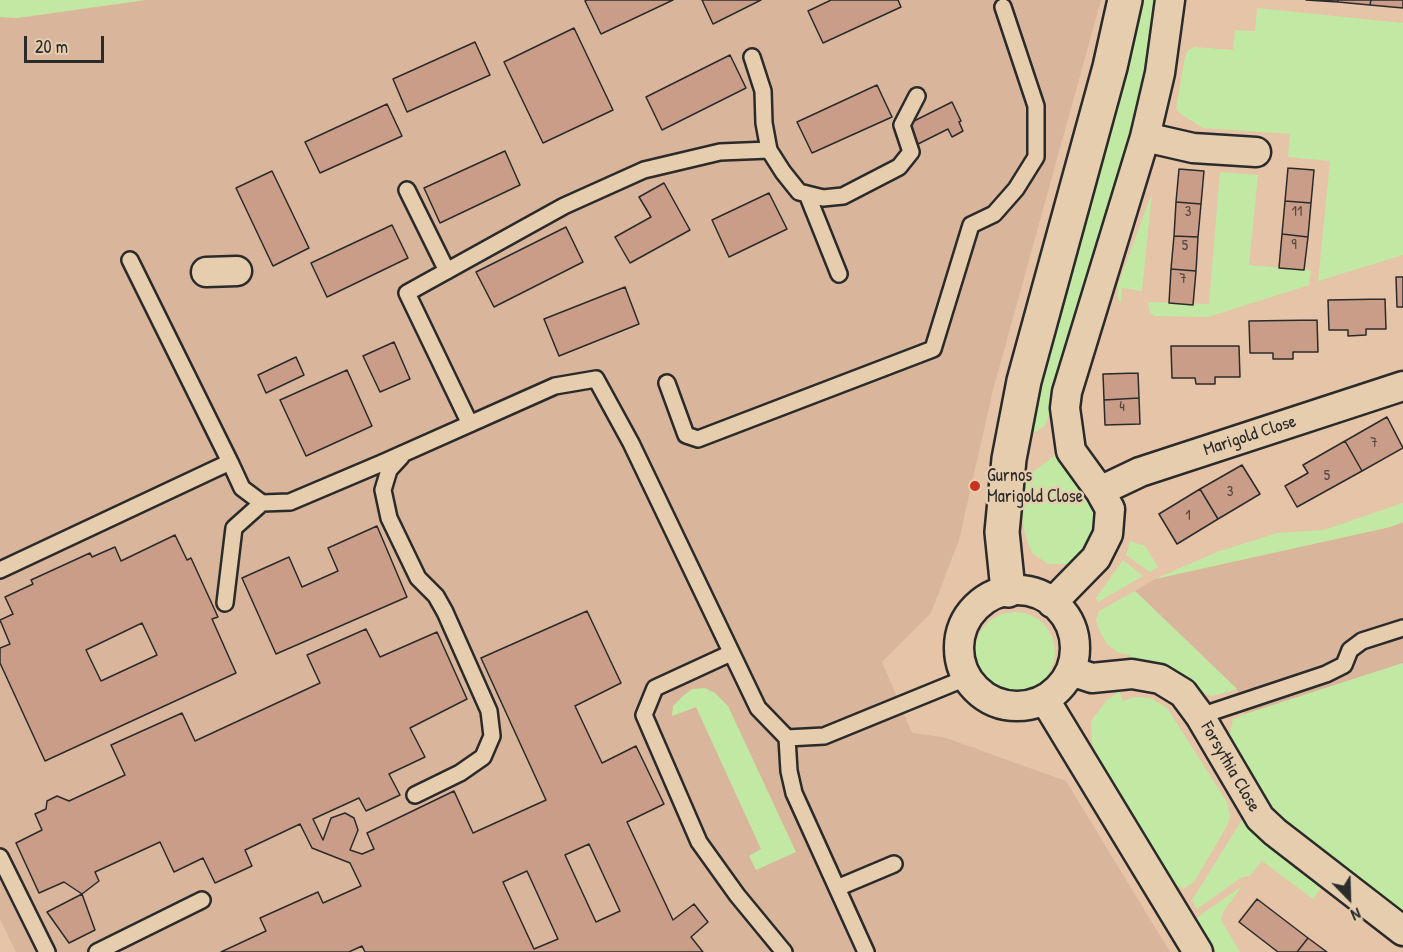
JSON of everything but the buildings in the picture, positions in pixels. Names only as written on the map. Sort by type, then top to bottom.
[{"type":"street","points":[[1008,590],[1002,532],[1009,459],[1024,381],[1110,67],[1125,0]]},
{"type":"street","points":[[1052,603],[1096,558],[1108,534],[1110,509],[1071,450],[1065,408],[1067,392],[1145,137],[1160,73],[1170,0]]},
{"type":"street","points":[[1145,137],[1193,148],[1256,152]]},
{"type":"street","points":[[206,272],[237,271]]},
{"type":"street","name":"Marigold Close","points":[[1100,491],[1140,472],[1403,386]]},
{"type":"street","points":[[1008,590],[1035,592],[1052,603],[1066,616],[1074,634],[1076,653],[1071,671],[1060,688],[1045,700],[1028,706],[1010,706],[993,702],[978,692],[966,678],[960,662],[958,645],[962,628],[970,613],[982,601],[1008,590]]},
{"type":"street","name":"Forsythia Close","points":[[1071,671],[1092,678],[1132,674],[1160,679],[1183,693],[1200,716],[1260,818],[1403,932]]},
{"type":"street","points":[[1045,700],[1198,952]]},
{"type":"lane","points":[[667,383],[686,435],[698,439],[933,349],[971,225],[994,214],[1016,189],[1036,157],[1036,106],[1004,7]]},
{"type":"lane","points":[[752,57],[763,91],[764,123],[770,150],[783,172],[799,192],[823,198],[843,196],[899,167],[911,152],[902,125],[917,96]]},
{"type":"lane","points":[[470,424],[407,293],[564,206],[644,170],[720,152],[770,150]]},
{"type":"lane","points":[[407,190],[447,271]]},
{"type":"lane","points":[[807,194],[839,274]]},
{"type":"lane","points":[[130,260],[242,488],[262,503],[290,502],[555,386],[596,379],[630,443],[758,708],[787,738],[789,771],[794,793],[866,952]]},
{"type":"lane","points":[[405,453],[389,470],[383,490],[389,518],[418,578],[436,596],[445,612],[489,711],[492,736],[483,757],[460,773],[415,795]]},
{"type":"lane","points":[[0,570],[230,462]]},
{"type":"lane","points":[[225,603],[234,528],[262,503]]},
{"type":"lane","points":[[1200,716],[1326,674],[1344,665],[1350,650],[1362,641],[1403,628]]},
{"type":"lane","points":[[731,653],[655,688],[644,715],[699,842],[784,952]]},
{"type":"lane","points":[[787,738],[824,736],[966,678]]},
{"type":"lane","points":[[0,857],[47,952]]},
{"type":"lane","points":[[837,888],[894,864]]},
{"type":"lane","points":[[97,952],[202,900]]},
{"type":"shaded area","points":[[145,0],[1101,0],[993,390],[959,540],[931,613],[882,662],[912,733],[943,737],[1066,781],[1170,952],[16,952],[0,919],[0,17],[17,18]]},
{"type":"shaded area","points":[[1403,522],[1403,663],[1245,714],[1237,689],[1135,591],[1155,579],[1390,527]]},
{"type":"green space","points":[[0,0],[145,0],[17,18],[0,17]]},
{"type":"green space","points":[[1141,0],[1159,0],[1144,86],[1053,403],[1045,426],[1032,434],[1036,391],[1124,79]]},
{"type":"green space","points":[[1257,8],[1403,23],[1403,255],[1318,281],[1330,161],[1288,157],[1290,134],[1203,128],[1176,109],[1188,50],[1195,47],[1233,50],[1235,30],[1255,31]]},
{"type":"green space","points":[[1220,172],[1258,175],[1249,265],[1311,270],[1309,285],[1208,317],[1155,316],[1150,313],[1148,302],[1209,304]]},
{"type":"green space","points":[[1152,193],[1142,291],[1122,288],[1121,302],[1118,300],[1118,285]]},
{"type":"green space","points":[[1057,454],[1095,512],[1095,536],[1085,555],[1070,564],[1048,564],[1032,553],[1025,534],[1022,515],[1026,477]]},
{"type":"green space","points":[[1403,503],[1403,522],[1390,527],[1155,579],[1217,552],[1277,533],[1324,530]]},
{"type":"green space","points":[[1130,541],[1145,546],[1158,567],[1150,572],[1126,555]]},
{"type":"green space","points":[[1123,560],[1143,576],[1098,602],[1096,598]]},
{"type":"green space","points":[[1135,591],[1237,689],[1212,696],[1197,691],[1130,662],[1130,655],[1118,653],[1107,644],[1096,620],[1099,611]]},
{"type":"green space","points":[[1007,612],[1023,612],[1044,623],[1055,644],[1055,660],[1044,681],[1023,692],[1007,692],[993,686],[981,674],[975,660],[975,644],[981,630],[993,618]]},
{"type":"green space","points":[[1403,663],[1403,912],[1288,823],[1262,794],[1229,737],[1233,719]]},
{"type":"green space","points":[[705,688],[715,693],[728,706],[796,852],[756,870],[749,856],[761,849],[696,707],[672,716],[673,706],[683,696],[692,689]]},
{"type":"green space","points":[[1119,692],[1123,701],[1135,697],[1151,698],[1167,708],[1227,802],[1230,816],[1227,826],[1194,882],[1183,889],[1174,883],[1097,757],[1092,742],[1091,721],[1107,700]]},
{"type":"green space","points":[[1245,815],[1323,885],[1313,899],[1262,861],[1250,876],[1242,877],[1197,909],[1192,900]]},
{"type":"green space","points":[[1242,886],[1223,912],[1221,920],[1240,952],[1216,952],[1195,919]]},
{"type":"place","name":"Gurnos Marigold Close","points":[[975,486]]}]
